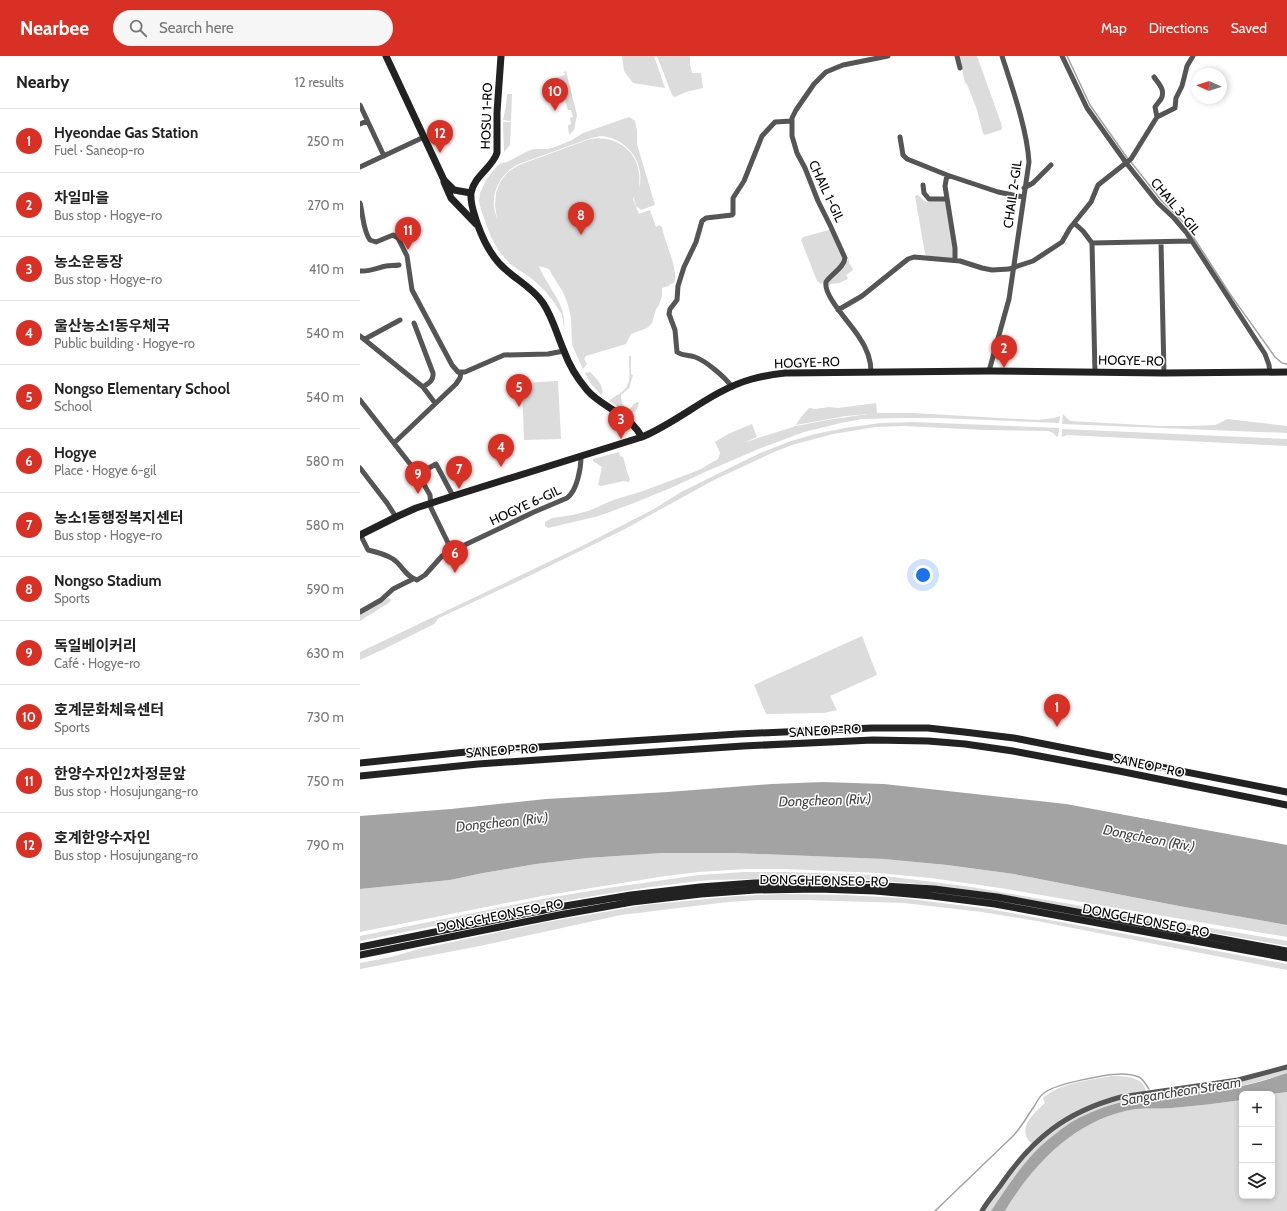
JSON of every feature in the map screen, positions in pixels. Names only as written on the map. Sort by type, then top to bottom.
[{"type":"main road","points":[[386,56],[424,137],[445,187],[451,198],[478,226]]},
{"type":"main road","name":"HOSU 1-RO","points":[[471,193],[478,178],[496,158],[497,112],[501,56]]},
{"type":"main road","points":[[440,173],[444,180],[454,190],[471,193],[472,208],[490,253],[506,271],[534,292],[543,303],[570,364],[587,390],[602,404],[630,422],[642,437]]},
{"type":"main road","name":"HOGYE-RO","points":[[360,535],[396,517],[453,496],[642,437],[669,424],[732,387],[751,379],[770,375],[785,373],[990,371],[1164,373],[1287,372]]},
{"type":"main road","name":"SANEOP-RO","points":[[360,763],[476,751],[738,734],[864,728],[928,728],[1014,738],[1287,792]]},
{"type":"main road","name":"SANEOP-RO","points":[[360,776],[478,764],[666,751],[852,741],[928,741],[965,744],[1020,752],[1287,805]]},
{"type":"main road","name":"DONGCHEONSEO-RO","points":[[360,947],[559,907],[631,895],[700,887],[818,882],[934,889],[997,897],[1287,951]]},
{"type":"main road","name":"DONGCHEONSEO-RO","points":[[360,955],[559,915],[632,902],[755,890],[818,890],[874,891],[932,896],[995,904],[1287,958]]},
{"type":"street","points":[[732,387],[724,378],[697,358],[682,355],[677,352],[676,338],[669,314],[669,310],[677,300],[679,283],[684,267],[696,242],[702,221],[706,218],[732,215],[733,198],[744,181],[762,136],[776,122],[792,121],[796,110],[814,84],[826,72],[843,65],[888,56]]},
{"type":"street","points":[[958,56],[960,68]]},
{"type":"street","name":"CHAIL 2-GIL","points":[[990,371],[1007,309],[1028,162],[1028,152],[1019,114],[1002,56]]},
{"type":"street","name":"CHAIL 3-GIL","points":[[1062,56],[1087,108],[1127,164],[1155,199],[1181,226],[1191,240],[1265,354],[1270,373]]},
{"type":"street","points":[[838,310],[862,296],[911,258],[917,256],[954,260],[986,269],[999,270],[1033,261],[1057,245],[1064,239],[1074,223],[1091,202],[1098,185],[1127,164],[1157,117],[1175,108],[1176,98],[1182,86],[1186,69],[1193,56]]},
{"type":"street","points":[[1154,77],[1163,93],[1161,99],[1155,107],[1157,117]]},
{"type":"street","points":[[360,105],[384,156]]},
{"type":"street","points":[[360,124],[367,121]]},
{"type":"street","name":"CHAIL 1-GIL","points":[[792,121],[792,136],[797,153],[845,258],[842,266],[827,280],[825,284],[826,288],[838,310],[860,338],[868,356],[871,372]]},
{"type":"street","points":[[361,166],[424,137]]},
{"type":"street","points":[[900,137],[903,154],[905,157],[947,175],[998,192],[1023,197]]},
{"type":"street","points":[[1024,188],[1033,183],[1051,166]]},
{"type":"street","points":[[947,175],[945,183],[955,248],[954,260]]},
{"type":"street","points":[[923,185],[924,193],[929,199],[947,199]]},
{"type":"street","points":[[360,203],[366,234],[370,240],[376,242],[393,235],[398,238],[407,256],[412,290],[455,370],[461,373],[504,355],[548,354],[564,351]]},
{"type":"street","points":[[1074,223],[1083,231],[1092,244],[1095,372]]},
{"type":"street","points":[[1092,244],[1191,240]]},
{"type":"street","points":[[1161,242],[1164,373]]},
{"type":"street","points":[[360,271],[365,272],[388,265],[398,265]]},
{"type":"street","points":[[365,339],[400,320]]},
{"type":"street","points":[[414,323],[433,373],[432,380],[423,387]]},
{"type":"street","points":[[360,336],[423,387],[435,403]]},
{"type":"street","points":[[394,443],[456,384],[461,373]]},
{"type":"street","points":[[360,401],[418,474],[430,495],[431,508],[452,551]]},
{"type":"street","name":"HOGYE 6-GIL","points":[[360,612],[381,600],[393,589],[413,579],[420,579],[442,556],[571,496],[580,471],[581,457]]},
{"type":"street","points":[[418,474],[436,464],[453,496]]},
{"type":"street","points":[[360,468],[396,517]]},
{"type":"street","points":[[360,535],[368,550],[378,552],[392,559],[413,579]]},
{"type":"street","points":[[982,1211],[1020,1158],[1051,1129],[1083,1110],[1121,1097],[1227,1082],[1287,1067]]},
{"type":"shaded area","points":[[622,56],[654,56],[665,88],[633,83],[624,71]]},
{"type":"shaded area","points":[[657,56],[690,56],[692,73],[701,73],[703,88],[686,92],[675,97],[672,95]]},
{"type":"shaded area","points":[[959,56],[977,56],[1001,123],[1001,130],[985,135],[983,133],[977,110],[967,84],[965,83]]},
{"type":"shaded area","points":[[566,71],[577,115],[574,130],[569,135],[568,125],[571,124],[570,118],[573,117],[571,110],[568,110],[560,82],[547,80],[565,75],[564,72]]},
{"type":"shaded area","points":[[507,94],[512,94],[511,121],[503,120]]},
{"type":"shaded area","points":[[629,117],[635,121],[637,130],[637,144],[655,205],[641,210],[636,206],[634,199],[635,196],[633,199],[639,214],[650,210],[656,227],[659,225],[662,227],[675,272],[675,278],[674,283],[662,288],[662,296],[659,305],[656,309],[652,323],[647,328],[631,334],[626,344],[586,356],[584,359],[587,364],[583,369],[572,345],[571,318],[568,305],[563,292],[549,269],[539,266],[542,274],[560,303],[564,319],[564,328],[562,315],[545,291],[531,278],[510,264],[498,250],[491,237],[479,201],[480,193],[486,180],[498,165],[534,149],[548,149],[555,147],[572,140],[583,133]],"holes":[[[601,136],[610,138],[626,146],[637,161],[640,169],[639,188],[637,164],[628,150],[615,141],[599,138],[590,139],[519,165],[508,172],[500,182],[496,193],[495,206],[497,218],[494,202],[497,186],[506,173],[512,168],[519,164],[591,138]]]},
{"type":"shaded area","points":[[503,122],[511,122],[510,145],[504,152]]},
{"type":"shaded area","points":[[918,195],[926,202],[945,201],[954,253],[952,259],[927,256],[925,254],[915,196]]},
{"type":"shaded area","points":[[831,230],[843,256],[843,261],[821,284],[817,281],[801,240],[803,237]]},
{"type":"shaded area","points":[[849,259],[849,263],[853,269],[846,275],[848,279],[828,286],[826,283]]},
{"type":"shaded area","points":[[629,356],[631,356],[631,374],[633,375],[629,388],[621,395],[621,397],[622,403],[627,411],[635,403],[639,403],[636,411],[632,413],[632,416],[609,401],[627,386],[629,378]]},
{"type":"shaded area","points":[[590,372],[601,386],[603,392],[602,396],[591,384],[585,373]]},
{"type":"shaded area","points":[[558,381],[561,439],[524,440],[522,383]]},
{"type":"shaded area","points":[[876,403],[877,413],[913,413],[1038,420],[1060,416],[1059,423],[900,418],[862,419],[841,423],[804,432],[761,448],[673,487],[599,516],[548,528],[545,526],[545,522],[552,518],[573,515],[591,510],[613,500],[643,491],[699,470],[718,459],[720,453],[715,442],[728,434],[752,424],[757,437],[744,443],[796,426],[868,414],[846,416],[796,425],[809,408],[838,408]]},
{"type":"shaded area","points":[[1063,414],[1070,421],[1161,426],[1215,425],[1228,419],[1287,426],[1287,433],[1062,424]]},
{"type":"shaded area","points":[[914,422],[1059,428],[1057,437],[1048,431],[984,430],[903,426],[876,427],[833,434],[792,445],[714,480],[623,530],[439,618],[434,624],[360,660],[360,652],[582,546],[654,509],[681,492],[760,453],[791,441],[815,434],[880,423]]},
{"type":"shaded area","points":[[1062,429],[1287,439],[1287,446],[1067,435],[1062,437]]},
{"type":"shaded area","points":[[619,452],[620,456],[623,457],[630,479],[629,482],[624,481],[601,486],[598,485],[602,467],[593,461],[593,459]]},
{"type":"shaded area","points":[[388,598],[391,599],[390,602],[360,621],[360,613]]},
{"type":"shaded area","points":[[862,636],[877,675],[830,696],[837,710],[824,713],[766,714],[754,685]]},
{"type":"shaded area","points":[[662,853],[734,853],[884,859],[947,865],[1014,874],[1287,925],[1287,937],[1000,888],[931,878],[877,873],[785,869],[746,869],[665,876],[542,896],[360,932],[360,889],[450,880],[536,864],[587,858]]},
{"type":"shaded area","points":[[745,872],[877,875],[965,886],[1287,941],[1287,946],[998,894],[874,880],[812,878],[711,880],[655,886],[570,900],[360,941],[360,936],[542,899],[699,875]]},
{"type":"shaded area","points":[[782,894],[902,898],[990,909],[1287,964],[1287,970],[1037,921],[982,912],[904,903],[805,900],[758,900],[728,902],[621,915],[480,946],[360,969],[360,963],[547,922],[644,905],[737,896]]},
{"type":"shaded area","points":[[1287,1068],[1287,1073],[1249,1084],[1225,1089],[1135,1099],[1117,1103],[1079,1118],[1070,1123],[1042,1145],[1018,1172],[991,1211],[984,1211],[1012,1170],[1043,1138],[1072,1117],[1111,1101],[1208,1087]]},
{"type":"shaded area","points":[[1112,1076],[1127,1077],[1137,1080],[1141,1082],[1146,1091],[1106,1099],[1095,1103],[1076,1112],[1032,1144],[1027,1138],[1025,1133],[1028,1122],[1045,1103],[1043,1098],[1066,1086]]},
{"type":"shaded area","points":[[1287,1092],[1287,1211],[1005,1211],[1029,1176],[1059,1145],[1095,1122],[1115,1114],[1136,1109],[1172,1108],[1239,1100],[1239,1199],[1275,1199],[1275,1094]]},
{"type":"water","name":"Dongcheon (Riv.)","points":[[823,782],[884,784],[1066,804],[1287,845],[1287,925],[1014,874],[947,865],[884,859],[734,853],[662,853],[587,858],[536,864],[450,880],[360,889],[360,816],[451,809],[546,799]]},
{"type":"water","points":[[1287,1073],[1287,1092],[1275,1094],[1275,1091],[1239,1091],[1239,1100],[1168,1108],[1136,1109],[1115,1114],[1095,1122],[1059,1145],[1029,1176],[1005,1211],[991,1211],[1018,1172],[1033,1154],[1058,1132],[1079,1118],[1117,1103],[1135,1099],[1233,1088]]},
{"type":"waterway","points":[[1067,56],[1090,105],[1128,159]]},
{"type":"waterway","points":[[1131,162],[1161,200],[1185,224],[1230,294],[1275,357],[1282,363],[1287,364]]},
{"type":"waterway","name":"Sangancheon Stream","points":[[935,1211],[1014,1135],[1044,1093],[1058,1086],[1081,1080],[1121,1074],[1139,1077],[1144,1081],[1149,1089]]},
{"type":"place","name":"호계문화체육센터","points":[[555,111]]},
{"type":"place","name":"호계한양수자인","points":[[440,153]]},
{"type":"place","name":"Nongso Stadium","points":[[581,235]]},
{"type":"place","name":"한양수자인2차정문앞","points":[[408,250]]},
{"type":"place","name":"차일마을","points":[[1004,368]]},
{"type":"place","name":"Nongso Elementary School","points":[[519,407]]},
{"type":"place","name":"농소운동장","points":[[621,439]]},
{"type":"place","name":"울산농소1동우체국","points":[[501,467]]},
{"type":"place","name":"농소1동행정복지센터","points":[[459,489]]},
{"type":"place","name":"독일베이커리","points":[[418,494]]},
{"type":"place","name":"Hogye","points":[[455,573]]},
{"type":"place","name":"Hyeondae Gas Station","points":[[1057,727]]}]
